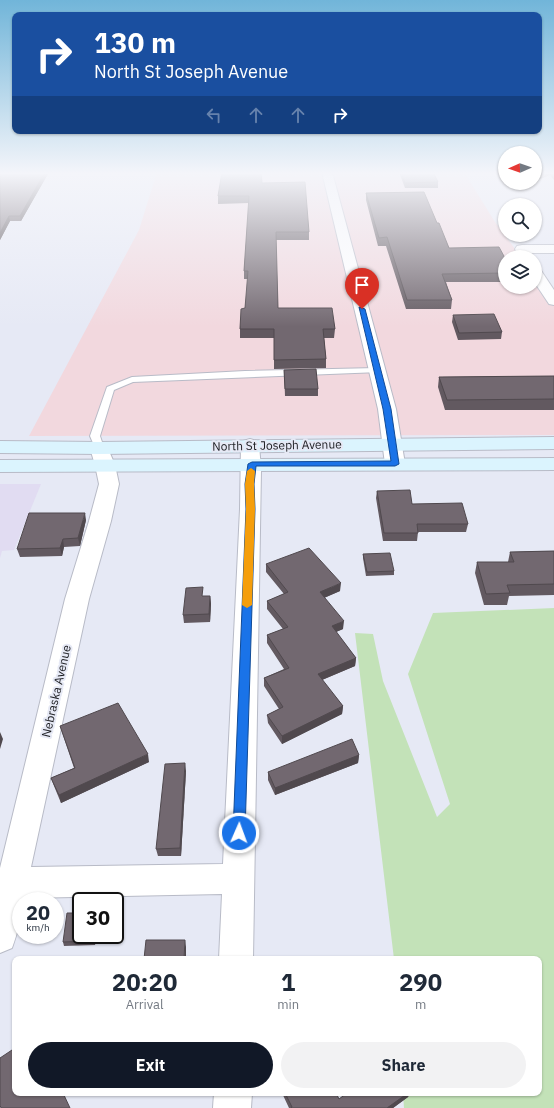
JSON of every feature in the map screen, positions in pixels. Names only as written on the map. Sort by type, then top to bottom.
[{"type":"main road","name":"North St Joseph Avenue","points":[[251,455],[391,444],[554,443]]},
{"type":"main road","name":"North St Joseph Avenue","points":[[0,447],[102,456]]},
{"type":"main road","name":"North St Joseph Avenue","points":[[0,466],[102,456],[251,455],[395,464],[554,464]]},
{"type":"street","points":[[340,224],[387,409],[395,464]]},
{"type":"street","points":[[542,251],[554,249]]},
{"type":"street","points":[[542,283],[554,301]]},
{"type":"street","points":[[236,956],[237,879],[251,455]]},
{"type":"street","name":"Nebraska Avenue","points":[[0,936],[77,599],[100,521],[108,484],[102,456]]},
{"type":"street","points":[[13,883],[237,879]]},
{"type":"street","points":[[232,1108],[233,1096]]},
{"type":"lane","points":[[102,456],[95,436],[110,389],[132,380],[245,374],[377,370]]},
{"type":"shaded area","points":[[141,224],[496,224],[498,226],[498,242],[510,242],[516,250],[498,250],[498,294],[542,294],[542,285],[554,301],[554,435],[29,436],[139,230]]},
{"type":"shaded area","points":[[0,484],[41,484],[14,550],[2,551],[0,558]]},
{"type":"green space","points":[[554,608],[554,1108],[404,1108],[403,1096],[542,1096],[542,956],[394,956],[355,633],[373,634],[383,681],[437,817],[450,804],[408,674],[433,613]]},
{"type":"building","points":[[0,224],[5,224],[0,233]]},
{"type":"building","points":[[247,224],[308,224],[309,232],[276,232],[278,308],[332,308],[335,329],[323,329],[326,359],[274,360],[274,329],[240,329],[241,309],[245,308],[248,271],[244,271]]},
{"type":"building","points":[[375,224],[439,224],[449,248],[499,247],[501,250],[498,250],[498,273],[442,274],[452,300],[407,300],[387,237],[379,238]]},
{"type":"building","points":[[494,314],[502,332],[459,333],[453,315]]},
{"type":"building","points":[[316,369],[318,389],[285,389],[284,370]]},
{"type":"building","points":[[554,376],[554,399],[447,400],[439,377]]},
{"type":"building","points":[[410,490],[412,504],[462,503],[468,524],[417,524],[418,533],[384,533],[377,491]]},
{"type":"building","points":[[29,513],[85,513],[78,538],[63,539],[60,548],[17,549]]},
{"type":"building","points":[[309,548],[341,583],[320,592],[344,621],[332,626],[356,658],[318,674],[343,706],[282,736],[267,715],[283,707],[264,678],[289,668],[267,635],[288,627],[267,601],[288,592],[266,564]]},
{"type":"building","points":[[554,551],[554,584],[507,585],[510,593],[486,594],[477,562],[514,562],[510,552]]},
{"type":"building","points":[[390,553],[394,571],[367,572],[363,554]]},
{"type":"building","points":[[203,587],[202,596],[210,596],[209,614],[183,615],[186,588]]},
{"type":"building","points":[[118,703],[148,754],[59,795],[51,778],[75,768],[60,726]]},
{"type":"building","points":[[352,739],[359,755],[275,788],[268,772]]},
{"type":"building","points":[[185,763],[180,848],[156,849],[165,764]]},
{"type":"building","points":[[67,913],[72,913],[72,942],[64,942]]},
{"type":"building","points":[[146,940],[185,940],[184,956],[144,956]]},
{"type":"building","points":[[12,1050],[12,1096],[64,1096],[70,1108],[1,1108],[0,1058]]},
{"type":"building","points":[[286,1096],[338,1096],[339,1099],[343,1096],[404,1096],[387,1108],[291,1108],[292,1107]]},
{"type":"slow traffic","points":[[247,605],[251,471]]},
{"type":"route","points":[[239,833],[250,484],[252,464],[395,464],[387,409],[362,309]]}]
